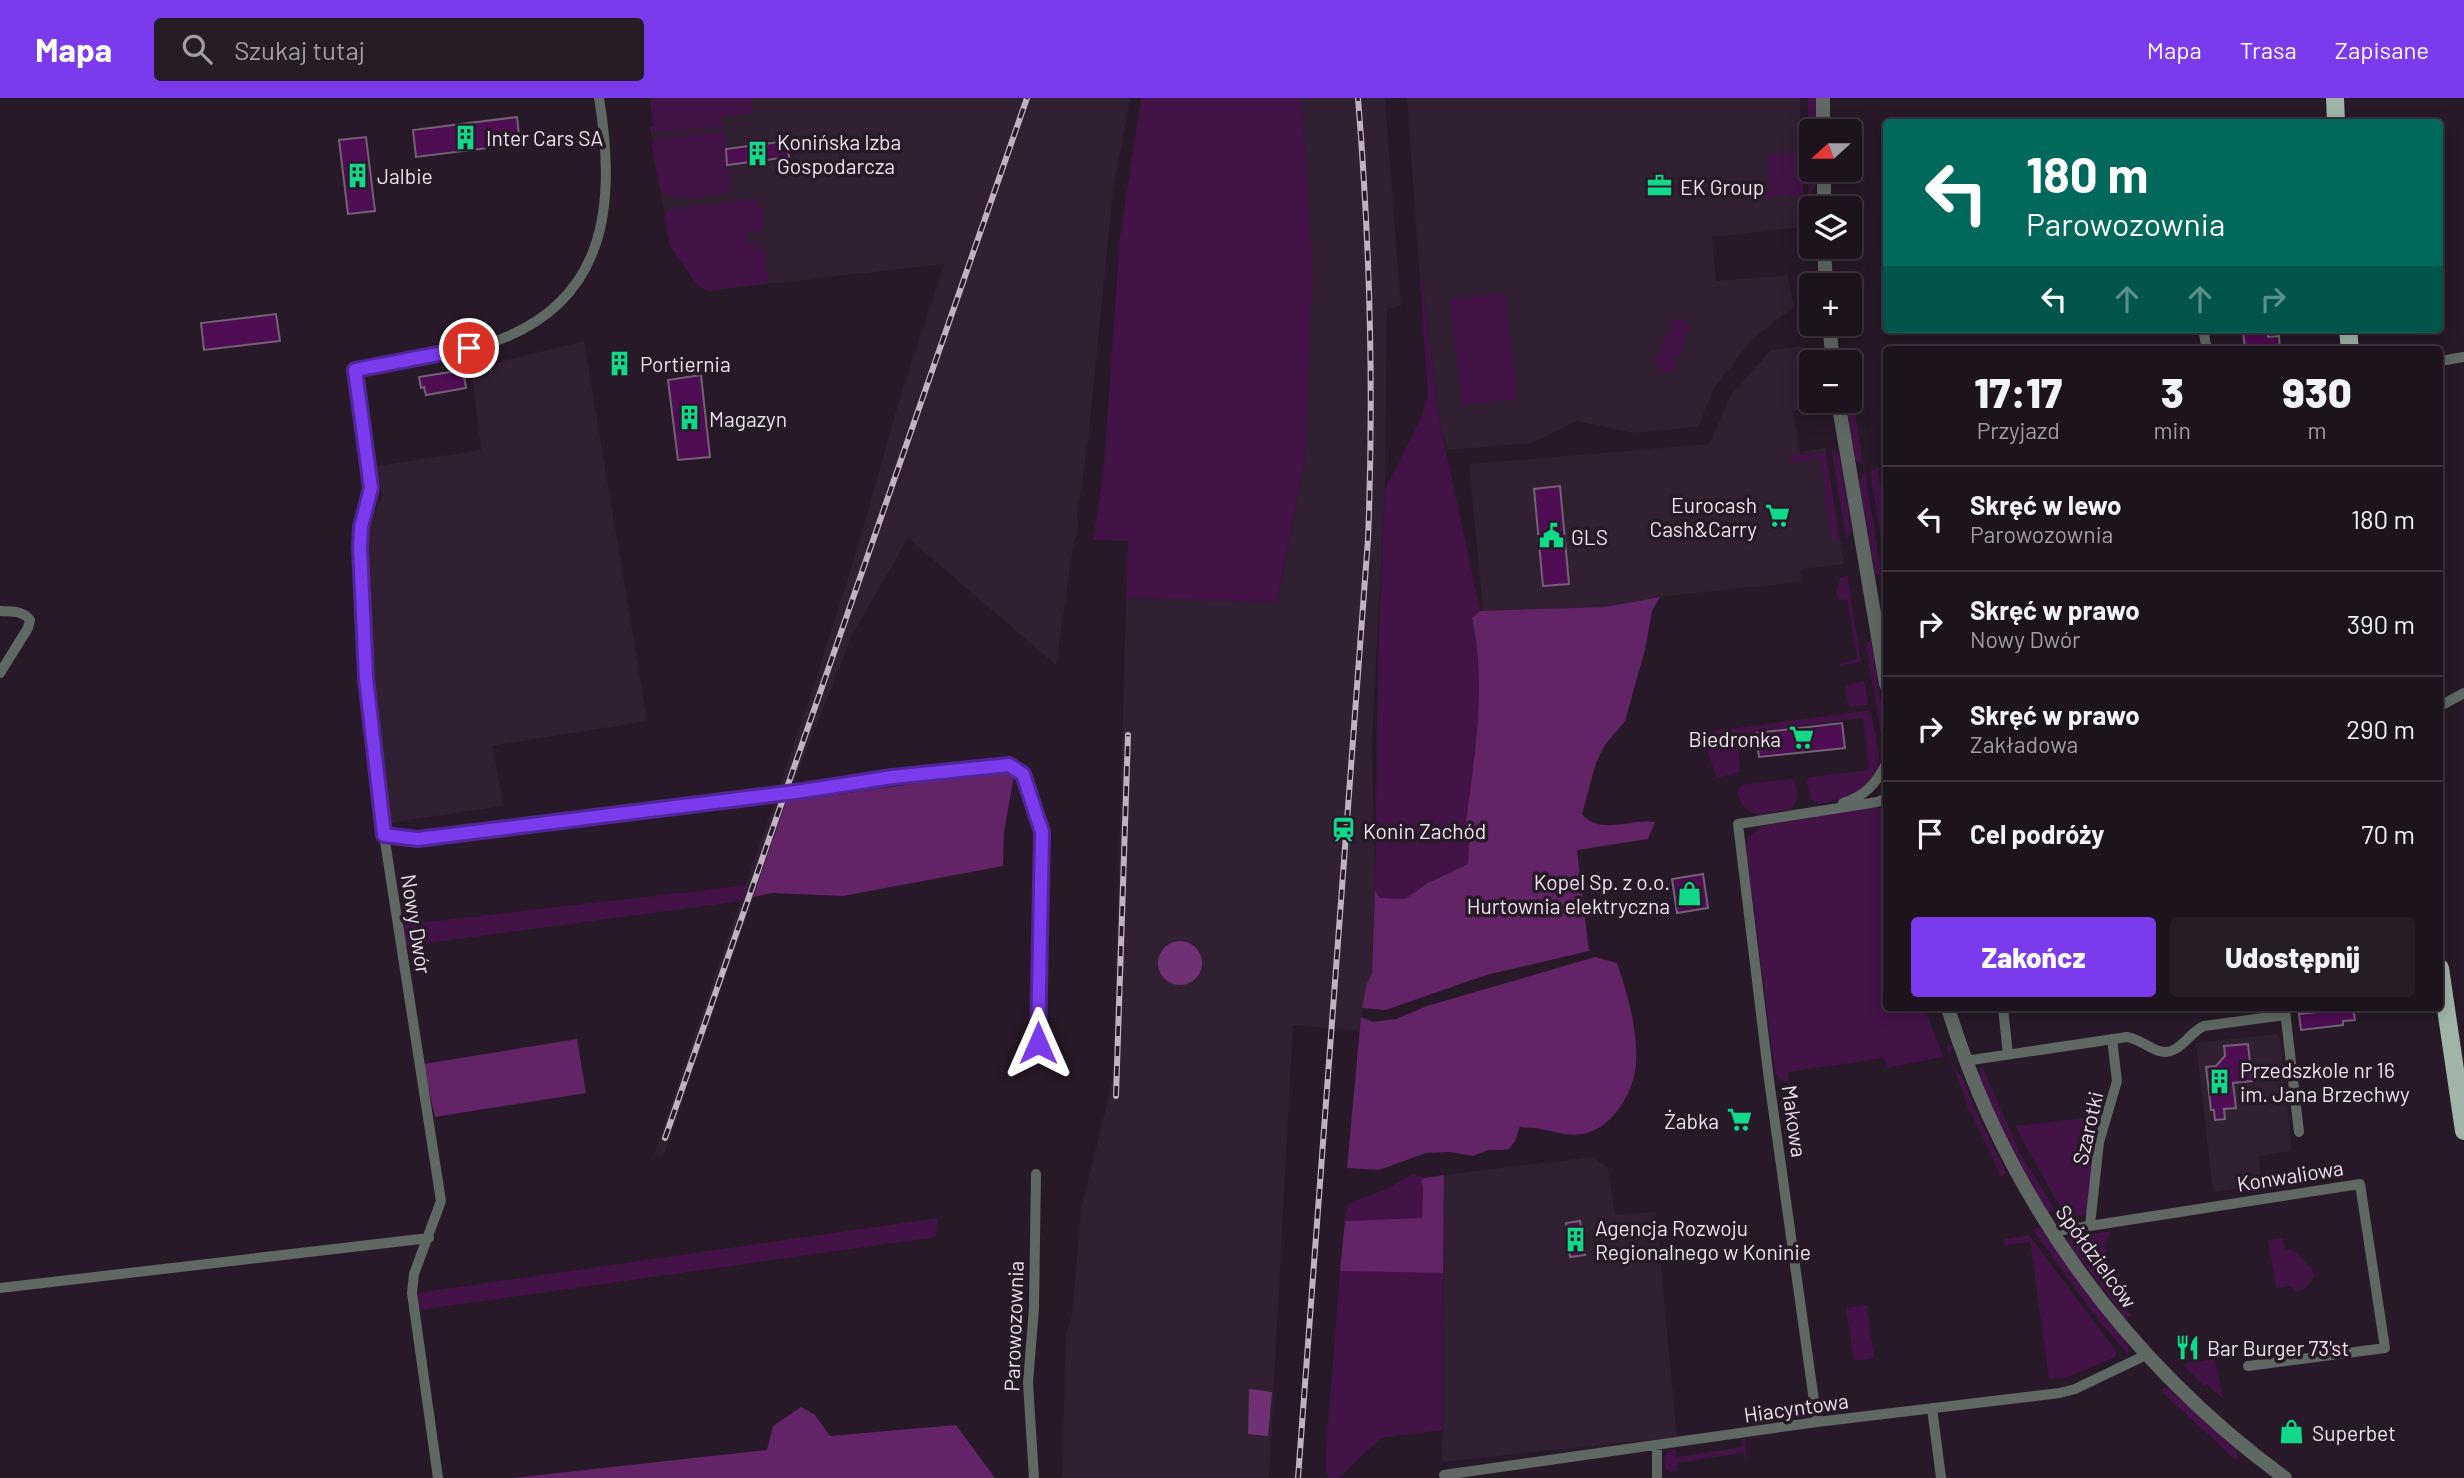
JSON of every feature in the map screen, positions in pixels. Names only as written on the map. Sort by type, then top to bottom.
[{"type":"main road","points":[[2335,98],[2336,119]]},
{"type":"main road","points":[[2443,988],[2464,1131]]},
{"type":"street","name":"Nowy Dwór","points":[[438,1478],[412,1293],[414,1274],[441,1201],[384,835],[366,678],[360,548],[361,527],[371,488],[355,370],[497,340],[534,321],[565,296],[587,264],[605,211],[607,163],[599,98]]},
{"type":"street","points":[[1823,98],[1824,119]]},
{"type":"street","points":[[2443,361],[2464,358]]},
{"type":"street","points":[[1840,413],[1883,666]]},
{"type":"street","points":[[0,611],[25,614],[30,620],[28,628],[0,673]]},
{"type":"street","points":[[2443,704],[2464,693]]},
{"type":"street","points":[[384,835],[418,839],[803,791],[892,777],[1009,765],[1023,774],[1042,832],[1038,1043]]},
{"type":"street","points":[[1821,810],[1852,800],[1881,784]]},
{"type":"street","points":[[1821,810],[1883,802]]},
{"type":"street","name":"Makowa","points":[[1817,1423],[1769,1080],[1738,824],[1821,810]]},
{"type":"street","name":"Spółdzielców","points":[[1949,1011],[1965,1061],[2001,1146],[2051,1232],[2105,1306],[2147,1355],[2186,1396],[2285,1478]]},
{"type":"street","points":[[2003,1011],[2008,1055]]},
{"type":"street","points":[[1965,1061],[2112,1039],[2136,1038],[2159,1051],[2167,1051],[2180,1046],[2193,1032],[2204,1026],[2285,1012]]},
{"type":"street","name":"Konwaliowa","points":[[2285,1012],[2299,1132]]},
{"type":"street","name":"Szarotki","points":[[2090,1225],[2099,1142],[2117,1081],[2112,1039]]},
{"type":"street","name":"Parowozownia","points":[[1034,1478],[1028,1383],[1034,1308],[1036,1174]]},
{"type":"street","name":"Konwaliowa","points":[[2051,1232],[2360,1184],[2385,1348],[2248,1366]]},
{"type":"street","points":[[0,1289],[429,1238]]},
{"type":"street","name":"Hiacyntowa","points":[[1444,1476],[1817,1423],[2060,1393],[2075,1389],[2147,1355]]},
{"type":"street","points":[[1932,1408],[1941,1478]]},
{"type":"street","points":[[1657,1446],[1657,1478]]},
{"type":"shaded area","points":[[650,98],[1130,98],[1113,191],[1088,441],[1077,518],[1079,522],[1074,539],[1056,665],[908,538],[852,635],[786,803],[663,1157],[654,1155],[811,694],[856,553],[901,394],[944,264],[708,291],[698,286],[670,246],[650,127],[654,126]]},
{"type":"shaded area","points":[[655,98],[751,98],[753,113],[721,117],[722,124],[719,127],[654,133],[650,102]]},
{"type":"shaded area","points":[[1141,98],[1301,98],[1313,271],[1304,464],[1277,602],[1126,598],[1128,541],[1093,540],[1103,477],[1120,237]]},
{"type":"shaded area","points":[[1301,98],[1385,98],[1401,306],[1387,309],[1385,488],[1372,743],[1375,890],[1372,973],[1366,986],[1359,1031],[1293,1025],[1269,1478],[1062,1478],[1066,1334],[1072,1315],[1081,1209],[1113,1079],[1126,598],[1277,602],[1304,464],[1308,207]]},
{"type":"shaded area","points":[[1407,98],[1800,98],[1799,182],[1801,182],[1802,196],[1799,196],[1799,227],[1712,237],[1716,281],[1788,275],[1794,307],[1752,339],[1714,389],[1698,427],[1634,433],[1576,421],[1532,443],[1447,450],[1439,418],[1419,268]]},
{"type":"shaded area","points":[[1808,98],[1816,98],[1816,119],[1808,119]]},
{"type":"shaded area","points":[[720,131],[724,133],[731,192],[683,198],[674,197],[659,188],[652,144],[655,139]]},
{"type":"shaded area","points":[[1799,152],[1799,182],[1803,182],[1803,195],[1761,197],[1760,193],[1770,192],[1767,155]]},
{"type":"shaded area","points":[[1809,182],[1816,182],[1816,185],[1809,195]]},
{"type":"shaded area","points":[[753,199],[762,209],[764,230],[745,233],[746,242],[756,241],[756,248],[765,247],[768,279],[765,284],[708,291],[698,286],[670,246],[665,217],[669,210]]},
{"type":"shaded area","points":[[1419,268],[1439,418],[1480,611],[1472,619],[1478,671],[1478,724],[1465,830],[1469,841],[1468,864],[1428,883],[1405,899],[1380,898],[1375,890],[1378,653],[1385,489],[1422,416],[1428,396]]},
{"type":"shaded area","points":[[1505,293],[1517,399],[1462,405],[1450,299]]},
{"type":"shaded area","points":[[1681,319],[1691,328],[1684,332],[1684,348],[1674,362],[1677,369],[1672,372],[1662,371],[1653,360],[1661,357],[1662,342],[1673,328],[1670,321]]},
{"type":"shaded area","points":[[584,341],[647,721],[492,746],[504,806],[388,823],[371,637],[366,530],[382,497],[377,466],[481,450],[471,369]]},
{"type":"shaded area","points":[[1804,346],[1805,350],[1799,350],[1799,410],[1793,411],[1800,452],[1825,448],[1844,564],[1803,569],[1800,571],[1801,582],[1660,597],[1605,607],[1483,611],[1469,464],[1709,444],[1731,395],[1771,350]]},
{"type":"shaded area","points":[[1848,413],[1855,413],[1863,464],[1855,459]]},
{"type":"shaded area","points":[[1831,448],[1839,454],[1852,532],[1846,538]]},
{"type":"shaded area","points":[[1805,452],[1806,455],[1826,452],[1839,539],[1832,539],[1820,459],[1791,463],[1790,456]]},
{"type":"shaded area","points":[[1878,468],[1883,504],[1883,552],[1870,472]]},
{"type":"shaded area","points":[[1865,472],[1882,577],[1875,573],[1859,480]]},
{"type":"shaded area","points":[[1847,575],[1861,662],[1840,666],[1839,664],[1857,659],[1847,599],[1838,600],[1836,591],[1840,578]]},
{"type":"shaded area","points":[[1660,597],[1652,611],[1645,650],[1625,721],[1605,745],[1596,763],[1582,814],[1597,824],[1606,825],[1655,822],[1648,839],[1577,850],[1589,951],[1486,975],[1386,1010],[1362,1008],[1366,986],[1372,973],[1375,890],[1380,898],[1405,899],[1428,883],[1468,864],[1469,841],[1465,830],[1479,697],[1472,618],[1480,611],[1605,607]]},
{"type":"shaded area","points":[[1871,640],[1883,715],[1883,747],[1865,643]]},
{"type":"shaded area","points":[[1863,681],[1868,705],[1849,707],[1845,686]]},
{"type":"shaded area","points":[[1870,710],[1879,753],[1876,774],[1856,792],[1819,804],[1810,799],[1807,781],[1810,777],[1869,770],[1863,718],[1753,732],[1754,741],[1738,743],[1740,772],[1717,778],[1700,733]]},
{"type":"shaded area","points":[[1002,771],[1014,776],[1004,832],[1003,866],[843,896],[772,893],[753,897],[786,802]]},
{"type":"shaded area","points":[[1795,780],[1798,798],[1791,809],[1758,814],[1746,809],[1737,793],[1741,785]]},
{"type":"shaded area","points":[[1871,807],[1881,808],[1883,1011],[1926,1011],[1943,1057],[1887,1068],[1885,1058],[1788,1072],[1789,1082],[1783,1081],[1775,1073],[1746,847],[1748,837],[1762,826]]},
{"type":"shaded area","points":[[748,885],[742,901],[405,946],[402,925]]},
{"type":"shaded area","points":[[1180,941],[1195,948],[1202,963],[1195,978],[1180,985],[1165,978],[1158,963],[1165,948]]},
{"type":"shaded area","points":[[1595,957],[1617,963],[1631,1013],[1636,1051],[1631,1086],[1620,1108],[1603,1125],[1594,1131],[1577,1135],[1520,1126],[1509,1149],[1488,1150],[1473,1156],[1450,1152],[1426,1153],[1379,1170],[1347,1168],[1361,1017],[1373,1022],[1396,1019],[1427,1006]]},
{"type":"shaded area","points":[[2277,1034],[2280,1039],[2292,1151],[2259,1156],[2261,1185],[2213,1192],[2196,1043]]},
{"type":"shaded area","points":[[577,1039],[586,1093],[435,1117],[423,1064]]},
{"type":"shaded area","points":[[1951,1045],[1950,1056],[1955,1069],[1963,1078],[1972,1103],[2006,1172],[2002,1178],[1967,1105],[1946,1046]]},
{"type":"shaded area","points":[[1982,1066],[2019,1151],[2054,1208],[2048,1213],[1993,1109],[1978,1073]]},
{"type":"shaded area","points":[[2102,1116],[2087,1214],[2066,1218],[2015,1126]]},
{"type":"shaded area","points":[[1593,1157],[1608,1168],[1615,1215],[1656,1212],[1677,1437],[1442,1462],[1444,1175]]},
{"type":"shaded area","points":[[1413,1174],[1424,1178],[1421,1182],[1422,1218],[1345,1221],[1343,1226],[1348,1204],[1386,1189]]},
{"type":"shaded area","points":[[1444,1175],[1443,1273],[1340,1271],[1345,1221],[1422,1218],[1421,1182],[1424,1178]]},
{"type":"shaded area","points":[[938,1218],[936,1237],[419,1310],[417,1293]]},
{"type":"shaded area","points":[[2039,1227],[2128,1345],[2128,1355],[2093,1313],[2033,1230]]},
{"type":"shaded area","points":[[2111,1231],[2105,1244],[2107,1261],[2098,1263],[2079,1236]]},
{"type":"shaded area","points":[[2071,1234],[2131,1315],[2126,1319],[2069,1244]]},
{"type":"shaded area","points":[[2029,1235],[2117,1352],[2115,1357],[2068,1377],[2049,1379],[2030,1242],[2004,1245],[2003,1239]]},
{"type":"shaded area","points":[[2283,1238],[2285,1251],[2293,1249],[2312,1269],[2314,1276],[2304,1289],[2294,1291],[2290,1286],[2276,1288],[2268,1240]]},
{"type":"shaded area","points":[[1340,1271],[1443,1273],[1442,1430],[1381,1438],[1338,1478],[1329,1478],[1326,1473],[1326,1448]]},
{"type":"shaded area","points":[[1867,1305],[1874,1358],[1854,1361],[1846,1308]]},
{"type":"shaded area","points":[[2215,1359],[2223,1399],[2207,1384],[2204,1386],[2182,1364]]},
{"type":"shaded area","points":[[2165,1386],[2237,1450],[2237,1461],[2162,1392]]},
{"type":"shaded area","points":[[1249,1389],[1272,1392],[1268,1436],[1248,1434]]},
{"type":"shaded area","points":[[801,1407],[815,1415],[830,1436],[956,1425],[995,1478],[512,1478],[767,1450],[773,1426]]},
{"type":"shaded area","points":[[1742,1439],[1745,1439],[1747,1460],[1743,1453],[1677,1463],[1678,1471],[1670,1472],[1665,1468],[1664,1458],[1668,1450],[1675,1449],[1676,1457],[1742,1447]]},
{"type":"building","name":"Inter Cars SA","points":[[517,117],[520,144],[416,157],[413,130]]},
{"type":"building","name":"Jalbie","points":[[366,137],[375,211],[348,214],[339,140]]},
{"type":"building","name":"Konińska Izba Gospodarcza","points":[[787,141],[789,157],[727,165],[726,149]]},
{"type":"building","points":[[276,314],[280,341],[204,350],[201,323]]},
{"type":"building","points":[[2243,333],[2279,336],[2280,346],[2245,346]]},
{"type":"building","points":[[463,370],[466,388],[426,395],[424,387],[421,388],[419,377]]},
{"type":"building","name":"Magazyn","points":[[701,375],[710,457],[678,460],[668,380]]},
{"type":"building","name":"GLS","points":[[1560,486],[1569,584],[1543,586],[1534,489]]},
{"type":"building","name":"Biedronka","points":[[1842,723],[1845,748],[1759,757],[1756,733]]},
{"type":"building","name":"Kopel Sp. z o.o. Hurtownia elektryczna","points":[[1703,874],[1708,908],[1677,913],[1672,879]]},
{"type":"building","points":[[2354,1011],[2355,1020],[2343,1021],[2343,1025],[2301,1030],[2299,1014]]},
{"type":"building","name":"Przedszkole nr 16 im. Jana Brzechwy","points":[[2248,1044],[2252,1081],[2233,1083],[2236,1108],[2224,1109],[2225,1119],[2215,1120],[2214,1110],[2211,1110],[2206,1067],[2216,1066],[2225,1056],[2224,1046]]},
{"type":"building","name":"Agencja Rozwoju Regionalnego w Koninie","points":[[1580,1221],[1585,1255],[1570,1257],[1566,1223]]},
{"type":"railway","points":[[665,1138],[1027,98]]},
{"type":"railway","points":[[1298,1478],[1368,539],[1370,318],[1358,98]]},
{"type":"railway","points":[[1116,1096],[1128,735]]},
{"type":"place","name":"Inter Cars SA","points":[[466,137]]},
{"type":"place","name":"Konińska Izba Gospodarcza","points":[[757,153]]},
{"type":"place","name":"Jalbie","points":[[357,175]]},
{"type":"place","name":"EK Group","points":[[1660,186]]},
{"type":"place","name":"Portiernia","points":[[620,363]]},
{"type":"place","name":"Magazyn","points":[[689,418]]},
{"type":"place","name":"Eurocash Cash&Carry","points":[[1777,516]]},
{"type":"place","name":"GLS","points":[[1551,536]]},
{"type":"place","name":"Biedronka","points":[[1801,738]]},
{"type":"place","name":"Konin Zachód","points":[[1343,830]]},
{"type":"place","name":"Kopel Sp. z o.o. Hurtownia elektryczna","points":[[1690,893]]},
{"type":"place","name":"Przedszkole nr 16 im. Jana Brzechwy","points":[[2220,1081]]},
{"type":"place","name":"Żabka","points":[[1739,1120]]},
{"type":"place","name":"Agencja Rozwoju Regionalnego w Koninie","points":[[1575,1239]]},
{"type":"place","name":"Bar Burger 73'st","points":[[2187,1347]]},
{"type":"place","name":"Superbet","points":[[2292,1432]]},
{"type":"route","points":[[469,348],[355,370],[371,488],[361,527],[360,548],[366,678],[384,835],[418,839],[786,791],[803,791],[892,777],[997,764],[1009,765],[1023,774],[1040,819],[1042,832],[1038,1043]]}]
